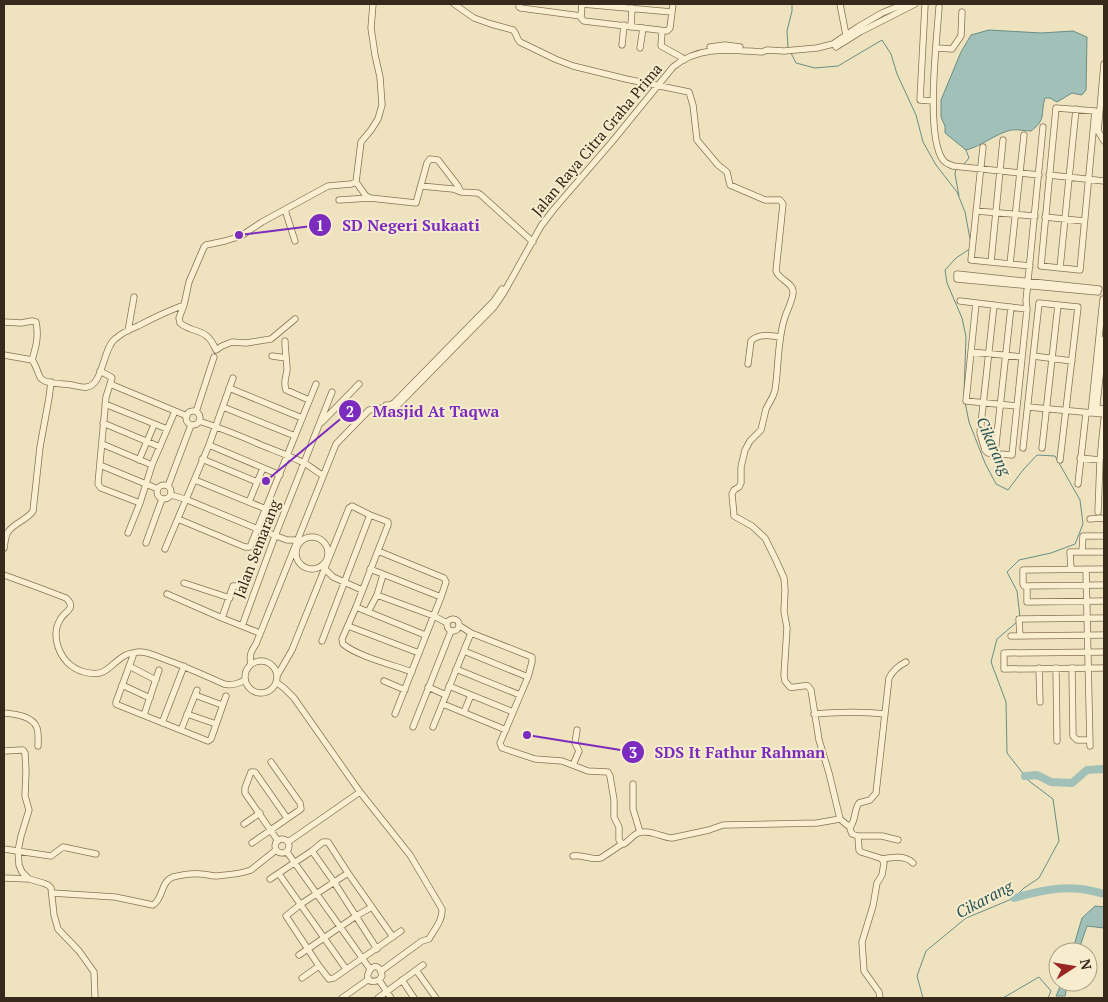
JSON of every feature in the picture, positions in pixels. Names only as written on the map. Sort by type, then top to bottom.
[{"type":"street","points":[[370,198],[366,196],[356,182],[361,142],[378,119],[382,105],[380,77],[371,28],[373,4]]},
{"type":"street","points":[[454,4],[474,18],[514,30],[520,42],[573,66],[690,92],[695,113],[697,140],[718,165],[727,172],[730,184],[765,200],[778,200],[782,202],[776,271],[779,277],[791,286],[793,294],[784,318],[780,337],[775,390],[766,409],[761,430],[750,441],[745,450],[741,467],[741,482],[732,494],[734,516],[752,526],[765,538],[779,565],[785,585],[784,611],[787,623],[784,678],[790,688],[808,686],[811,690],[819,740],[840,819],[850,826],[852,834],[858,836],[882,836],[898,840]]},
{"type":"street","points":[[519,4],[521,8],[581,16]]},
{"type":"street","points":[[672,12],[582,4],[581,16],[584,22],[668,31],[670,28],[672,12],[673,4]]},
{"type":"street","points":[[840,4],[846,36]]},
{"type":"street","points":[[817,48],[833,44],[882,13],[915,4]]},
{"type":"street","points":[[925,5],[920,100],[933,101]]},
{"type":"street","points":[[817,48],[826,50],[836,46],[902,6]]},
{"type":"street","points":[[939,6],[933,101],[936,141],[942,159],[947,164],[953,166],[1039,175]]},
{"type":"street","points":[[631,26],[632,8]]},
{"type":"street","points":[[936,48],[952,49],[961,36],[962,12]]},
{"type":"street","points":[[622,45],[624,26]]},
{"type":"street","points":[[640,48],[643,28]]},
{"type":"street","points":[[662,31],[661,46],[681,60]]},
{"type":"street","name":"Jalan Raya Citra Graha Prima","points":[[254,646],[334,443],[350,424],[371,406],[394,403],[502,293],[541,226],[668,73],[681,60],[699,53],[719,50],[762,52],[767,50],[784,51],[817,48]]},
{"type":"street","points":[[1104,64],[1098,131],[1104,141]]},
{"type":"street","points":[[1056,108],[1095,111],[1080,270],[1041,266],[1049,175],[1056,108]]},
{"type":"street","points":[[1060,268],[1076,110]]},
{"type":"street","points":[[994,305],[980,433],[985,450],[988,453],[1012,455],[1043,127]]},
{"type":"street","points":[[1010,264],[1024,135]]},
{"type":"street","points":[[991,262],[1004,140]]},
{"type":"street","points":[[983,148],[971,260],[1030,266]]},
{"type":"street","points":[[339,200],[370,198],[416,203],[427,163],[430,159],[440,162],[462,192]]},
{"type":"street","points":[[1049,175],[1104,182]]},
{"type":"street","points":[[294,319],[271,339],[266,341],[232,342],[216,350],[212,340],[206,335],[183,326],[179,318],[189,282],[206,244],[241,236],[262,222],[328,186],[356,182]]},
{"type":"street","points":[[421,186],[481,194],[533,240]]},
{"type":"street","points":[[285,210],[295,241]]},
{"type":"street","points":[[976,211],[1035,216]]},
{"type":"street","points":[[1046,217],[1084,220]]},
{"type":"street","points":[[957,276],[1098,290]]},
{"type":"street","points":[[1098,290],[1104,283]]},
{"type":"street","points":[[1078,484],[1080,458],[1095,399],[1100,355],[1104,299],[1100,296],[1098,290]]},
{"type":"street","points":[[128,331],[134,296]]},
{"type":"street","points":[[960,301],[1027,308]]},
{"type":"street","points":[[976,303],[966,401],[1017,406]]},
{"type":"street","points":[[1023,448],[1039,303],[1078,307],[1060,460]]},
{"type":"street","points":[[4,355],[32,360],[37,367],[40,378],[45,382],[88,387],[93,385],[112,342],[128,331],[184,305]]},
{"type":"street","points":[[1042,448],[1058,305]]},
{"type":"street","points":[[995,453],[1011,307]]},
{"type":"street","points":[[4,322],[36,322],[37,343],[32,360]]},
{"type":"street","points":[[748,364],[751,341],[753,339],[760,336],[780,337]]},
{"type":"street","points":[[1100,355],[1104,339]]},
{"type":"street","points":[[285,342],[287,369],[284,383],[286,390],[309,400]]},
{"type":"street","points":[[971,352],[1022,357]]},
{"type":"street","points":[[272,356],[286,358]]},
{"type":"street","points":[[1034,356],[1072,360]]},
{"type":"street","points":[[196,412],[214,357]]},
{"type":"street","points":[[100,371],[112,377],[106,396],[98,484],[100,487],[140,503]]},
{"type":"street","points":[[165,549],[209,445],[233,378]]},
{"type":"street","points":[[4,548],[8,531],[33,511],[50,382]]},
{"type":"street","points":[[110,384],[187,416]]},
{"type":"street","points":[[178,519],[246,548],[250,546],[316,384]]},
{"type":"street","name":"Jalan Semarang","points":[[319,426],[359,384]]},
{"type":"street","points":[[230,388],[302,418]]},
{"type":"street","name":"Jalan Semarang","points":[[242,626],[275,536],[332,392]]},
{"type":"street","points":[[105,404],[167,429]]},
{"type":"street","points":[[223,407],[295,436]]},
{"type":"street","points":[[1028,407],[1104,414]]},
{"type":"street","points":[[1092,412],[1104,409]]},
{"type":"street","points":[[128,533],[140,503],[145,484],[175,411]]},
{"type":"street","points":[[187,416],[189,413],[196,412]]},
{"type":"street","points":[[191,425],[197,424],[199,421],[199,414],[196,412]]},
{"type":"street","points":[[187,416],[186,420],[191,425]]},
{"type":"street","points":[[1098,512],[1104,419]]},
{"type":"street","points":[[199,421],[287,455],[314,468],[322,475]]},
{"type":"street","points":[[103,423],[160,448]]},
{"type":"street","points":[[139,460],[154,425]]},
{"type":"street","points":[[168,486],[191,425]]},
{"type":"street","points":[[102,444],[152,466]]},
{"type":"street","points":[[209,445],[280,475]]},
{"type":"street","points":[[1080,458],[1100,460]]},
{"type":"street","points":[[202,460],[257,482]]},
{"type":"street","points":[[100,465],[158,489]]},
{"type":"street","points":[[314,468],[317,466],[325,467]]},
{"type":"street","points":[[249,502],[263,468]]},
{"type":"street","points":[[194,480],[266,509]]},
{"type":"street","points":[[158,489],[161,486],[168,486]]},
{"type":"street","points":[[168,486],[171,490],[171,495]]},
{"type":"street","points":[[158,489],[159,496],[162,499]]},
{"type":"street","points":[[171,495],[186,499],[295,545]]},
{"type":"street","points":[[162,499],[166,499],[171,495]]},
{"type":"street","points":[[146,542],[162,499]]},
{"type":"street","points":[[381,970],[422,941],[429,939],[440,921],[443,914],[442,909],[410,855],[360,792],[294,698],[277,679],[274,667],[267,662],[259,661],[251,664],[246,672],[245,680],[250,689],[260,693],[270,691],[277,679],[292,650],[349,508],[354,507],[388,522],[388,525],[342,639],[343,644],[360,654],[412,672]]},
{"type":"street","points":[[322,641],[370,515]]},
{"type":"street","points":[[1090,519],[1104,519]]},
{"type":"street","points":[[1082,552],[1083,536],[1104,536]]},
{"type":"street","points":[[305,538],[318,538],[327,547],[328,559],[318,568],[304,567],[299,563],[296,556],[295,545],[305,538]]},
{"type":"street","name":"Jalan Raya Citra Graha Prima","points":[[254,646],[257,632],[295,545]]},
{"type":"street","points":[[378,551],[444,578],[446,582],[395,714]]},
{"type":"street","points":[[1071,569],[1070,552],[1104,552]]},
{"type":"street","points":[[325,569],[332,577],[362,590]]},
{"type":"street","points":[[370,569],[441,597]]},
{"type":"street","points":[[1072,668],[1073,736],[1077,740],[1090,743],[1086,569]]},
{"type":"street","points":[[1104,569],[1023,570],[1023,584],[1026,586],[1027,602],[1104,601]]},
{"type":"street","points":[[368,612],[377,595],[383,575]]},
{"type":"street","points":[[4,576],[66,598],[69,601],[70,608],[59,621],[56,636],[57,645],[61,653],[74,668],[91,674],[99,673],[108,670],[123,656],[145,651],[224,684],[238,684],[245,680]]},
{"type":"street","points":[[321,578],[332,577]]},
{"type":"street","points":[[184,583],[230,598]]},
{"type":"street","points":[[1026,586],[1104,585]]},
{"type":"street","points":[[222,618],[233,586],[244,590]]},
{"type":"street","points":[[167,594],[257,632]]},
{"type":"street","points":[[377,595],[434,616],[447,623],[451,631]]},
{"type":"street","points":[[356,606],[426,635]]},
{"type":"street","points":[[1020,636],[1019,619],[1104,618]]},
{"type":"street","points":[[447,623],[449,619],[457,619],[460,626],[471,633],[532,657],[528,677],[500,743],[502,748],[535,759],[562,761],[588,771],[606,771],[610,774],[614,800],[614,817],[620,827],[619,840],[622,844]]},
{"type":"street","points":[[348,626],[419,653]]},
{"type":"street","points":[[451,631],[455,631],[460,626]]},
{"type":"street","points":[[413,727],[451,631]]},
{"type":"street","points":[[433,727],[471,633]]},
{"type":"street","points":[[1011,636],[1104,635]]},
{"type":"street","points":[[251,664],[249,657],[254,646]]},
{"type":"street","points":[[464,651],[528,677]]},
{"type":"street","points":[[1104,652],[1004,652],[1004,669],[1104,668]]},
{"type":"street","points":[[133,656],[116,704],[208,741],[211,739],[226,696]]},
{"type":"street","points":[[850,826],[854,821],[856,806],[859,802],[870,800],[876,793],[889,678],[899,665],[906,662]]},
{"type":"street","points":[[129,666],[156,680]]},
{"type":"street","points":[[162,723],[184,666]]},
{"type":"street","points":[[1039,668],[1040,702]]},
{"type":"street","points":[[1056,668],[1058,741]]},
{"type":"street","points":[[456,669],[520,695]]},
{"type":"street","points":[[144,715],[159,670]]},
{"type":"street","points":[[384,681],[405,690]]},
{"type":"street","points":[[122,685],[150,698]]},
{"type":"street","points":[[450,686],[513,712]]},
{"type":"street","points":[[428,688],[446,695]]},
{"type":"street","points":[[181,730],[196,692],[222,705]]},
{"type":"street","points":[[464,712],[471,695]]},
{"type":"street","points":[[443,704],[506,730]]},
{"type":"street","points":[[814,714],[843,712],[884,714]]},
{"type":"street","points":[[4,713],[18,715],[34,722],[38,731],[38,746]]},
{"type":"street","points":[[187,714],[216,724]]},
{"type":"street","points":[[574,765],[579,751],[575,743],[577,730]]},
{"type":"street","points":[[4,751],[23,750],[25,753],[25,796],[29,810],[18,851],[19,865],[22,872],[29,879]]},
{"type":"street","points":[[252,843],[301,807],[271,762]]},
{"type":"street","points":[[278,840],[244,790],[252,771],[255,772],[287,818]]},
{"type":"street","points":[[633,784],[633,809],[640,832]]},
{"type":"street","points":[[288,842],[360,792]]},
{"type":"street","points":[[244,824],[260,813]]},
{"type":"street","points":[[573,856],[578,855],[597,860],[640,832],[672,838],[723,825],[817,823],[840,819]]},
{"type":"street","points":[[858,836],[860,852],[882,859],[906,858],[913,863]]},
{"type":"street","points":[[278,840],[281,839],[288,842]]},
{"type":"street","points":[[52,892],[115,897],[153,905],[158,902],[165,884],[174,877],[195,873],[213,876],[252,870],[276,850],[275,847],[278,840]]},
{"type":"street","points":[[276,850],[284,854],[287,852],[290,845],[288,842]]},
{"type":"street","points":[[270,880],[322,842],[328,842],[393,937]]},
{"type":"street","points":[[4,849],[50,856],[63,847],[96,854]]},
{"type":"street","points":[[312,851],[377,949]]},
{"type":"street","points":[[287,852],[370,968]]},
{"type":"street","points":[[880,998],[877,989],[864,971],[862,942],[873,906],[876,886],[883,869],[884,863],[882,859]]},
{"type":"street","points":[[348,873],[286,915],[329,979],[334,978],[401,931]]},
{"type":"street","points":[[279,874],[346,969]]},
{"type":"street","points":[[4,878],[29,879],[48,885],[51,888],[58,930],[79,951],[94,972],[95,998]]},
{"type":"street","points":[[299,955],[372,907]]},
{"type":"street","points":[[378,998],[423,965]]},
{"type":"street","points":[[302,978],[320,966]]},
{"type":"street","points":[[370,968],[374,967],[381,970]]},
{"type":"street","points":[[370,968],[367,976],[376,982],[382,976],[381,970]]},
{"type":"street","points":[[416,970],[436,998]]},
{"type":"street","points":[[342,998],[369,979]]},
{"type":"street","points":[[379,980],[391,998]]},
{"type":"street","points":[[402,980],[414,998]]},
{"type":"water","points":[[989,30],[1041,33],[1073,31],[1087,37],[1086,90],[1082,95],[1072,93],[1057,102],[1050,98],[1045,98],[1041,120],[1031,131],[1011,130],[966,150],[945,133],[945,126],[941,117],[941,100],[961,52],[971,35]]},
{"type":"water","points":[[1095,906],[1104,907],[1104,928],[1087,926],[1081,942],[1075,942],[1082,918]]},
{"type":"water","points":[[1058,992],[1066,992],[1065,996],[1056,996]]},
{"type":"waterway","name":"Cikarang","points":[[788,47],[787,31],[792,4]]},
{"type":"waterway","name":"Cikarang","points":[[791,53],[796,63],[815,68],[838,66],[882,40],[891,54],[897,74],[916,115],[923,142],[936,165],[957,192],[965,212],[970,239]]},
{"type":"waterway","points":[[964,164],[969,158],[966,150]]},
{"type":"waterway","points":[[956,168],[955,174],[959,196]]},
{"type":"waterway","name":"Cikarang","points":[[964,394],[966,337],[962,318],[947,283],[945,270],[956,258],[971,248]]},
{"type":"waterway","name":"Cikarang","points":[[965,402],[969,422],[985,463],[996,484],[1008,490],[1037,455],[1055,456],[1080,500],[1083,524],[1075,544],[1051,553],[1019,560],[1007,572],[1017,591],[1020,617]]},
{"type":"waterway","name":"Cikarang","points":[[923,998],[917,976],[926,951],[966,918],[1014,898],[1024,888],[1039,878],[1059,841],[1053,799],[1029,781],[1007,753],[1006,702],[991,662],[997,639],[1017,622]]},
{"type":"waterway","points":[[1025,776],[1037,775],[1051,782],[1072,783],[1087,770],[1104,769]]},
{"type":"waterway","points":[[1014,898],[1065,888],[1084,889],[1104,894]]},
{"type":"waterway","name":"Cikarang","points":[[1003,998],[1039,977],[1051,991],[1048,998]]},
{"type":"place","name":"SD Negeri Sukaati","points":[[239,235]]},
{"type":"place","name":"Masjid At Taqwa","points":[[266,481]]},
{"type":"place","name":"SDS It Fathur Rahman","points":[[527,735]]}]
